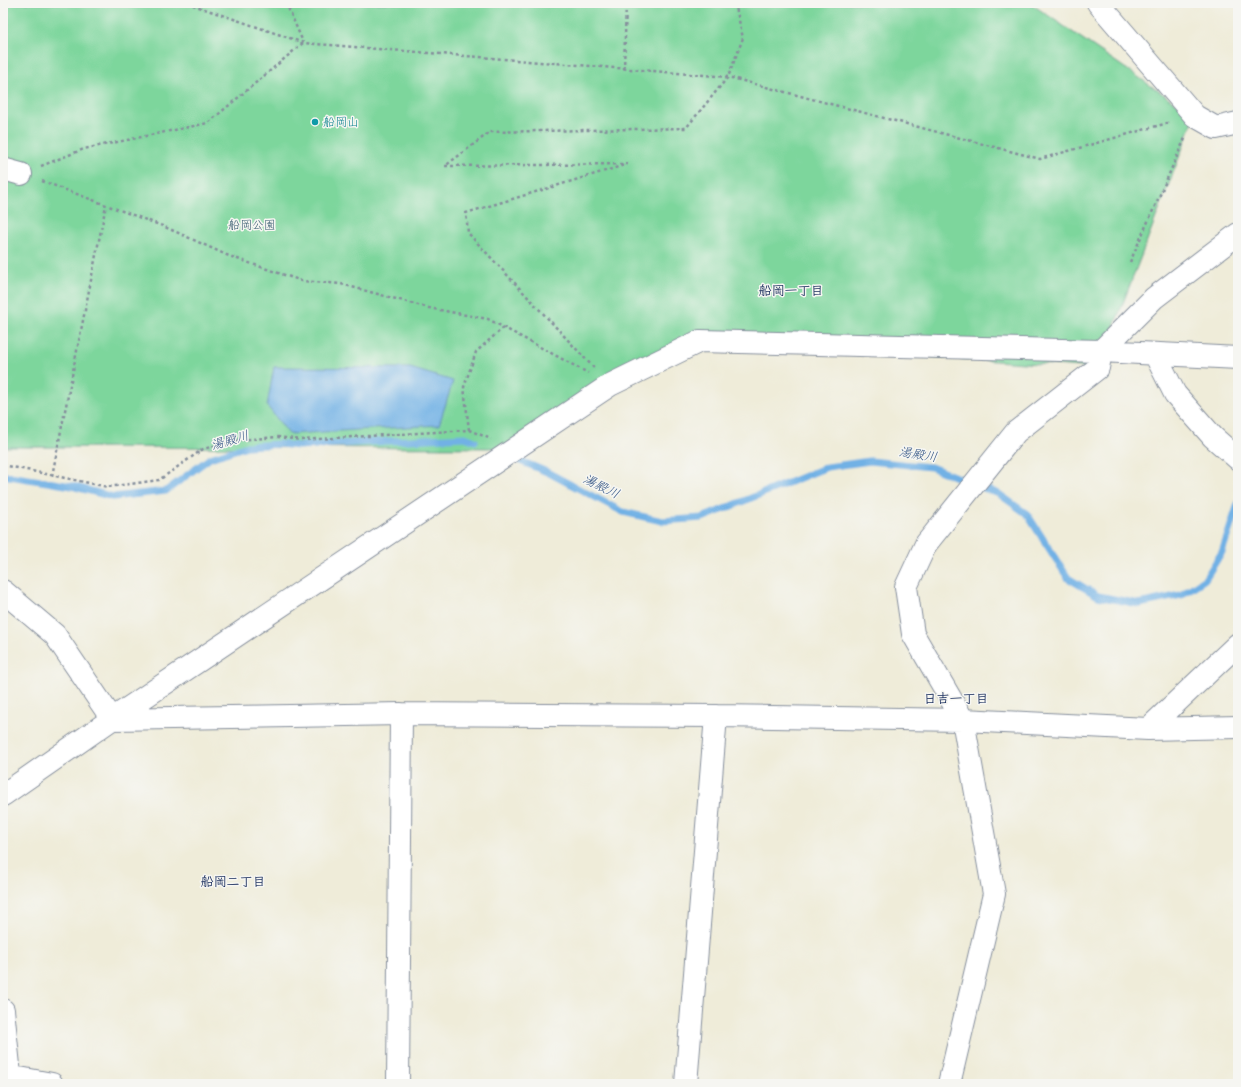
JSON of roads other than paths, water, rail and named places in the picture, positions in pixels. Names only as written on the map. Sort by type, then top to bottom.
[{"type":"street","points":[[1098,3],[1195,116],[1216,128],[1238,124]]},
{"type":"street","points":[[949,1084],[994,894],[963,720],[913,634],[906,587],[926,544],[1016,432],[1098,368],[1101,351],[1154,298],[1238,234]]},
{"type":"street","points":[[3,795],[610,385],[700,342],[1101,351],[1238,358]]},
{"type":"street","points":[[1155,354],[1175,394],[1213,437],[1238,459]]},
{"type":"street","points":[[3,591],[55,635],[112,720]]},
{"type":"street","points":[[1148,729],[1238,644]]},
{"type":"street","points":[[112,720],[401,714],[716,716],[963,720],[1148,729],[1238,727]]},
{"type":"street","points":[[398,1084],[401,714]]},
{"type":"street","points":[[686,1084],[716,716]]},
{"type":"street","points":[[3,1010],[8,1079],[52,1084]]},
{"type":"water","points":[[274,367],[410,368],[453,381],[439,425],[289,434],[267,406]]},
{"type":"waterway","name":"湯殿川","points":[[3,475],[72,486],[113,497],[166,491],[210,458],[247,446],[280,444],[298,446],[465,437],[475,441]]},
{"type":"waterway","name":"湯殿川","points":[[511,457],[547,472],[623,512],[662,521],[702,518],[827,467],[870,461],[931,467],[999,494],[1027,514],[1068,578],[1098,596],[1139,604],[1181,595],[1205,579],[1222,552],[1238,504]]},
{"type":"place","name":"船岡山","points":[[315,122]]},
{"type":"district","name":"船岡一丁目","points":[[791,291]]},
{"type":"district","name":"日吉一丁目","points":[[956,699]]},
{"type":"district","name":"船岡二丁目","points":[[233,882]]},
{"type":"park label","name":"船岡公園","points":[[252,225]]}]
